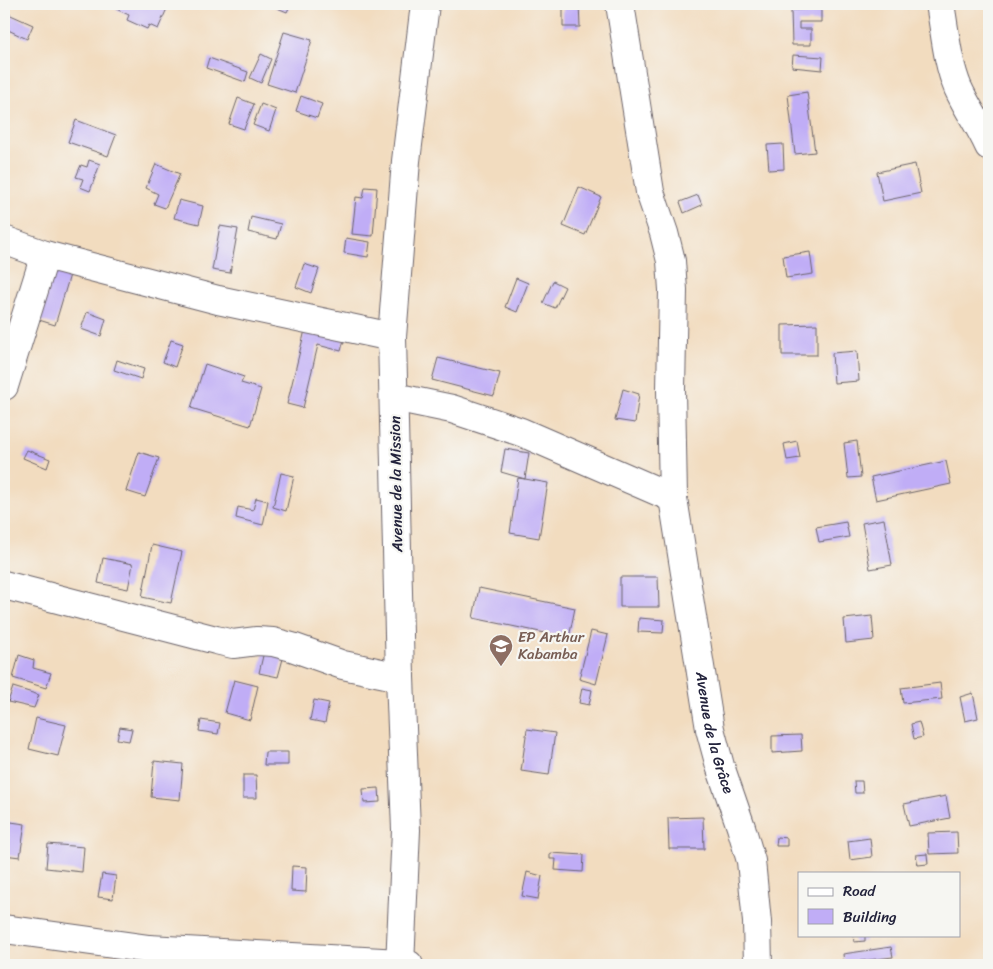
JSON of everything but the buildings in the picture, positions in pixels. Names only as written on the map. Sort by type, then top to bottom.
[{"type":"street","name":"Avenue de la Mission","points":[[403,965],[406,830],[400,677],[392,336],[406,161],[425,4]]},
{"type":"street","name":"Avenue de la Grâce","points":[[620,4],[650,192],[671,261],[674,290],[671,389],[673,498],[710,728],[720,766],[751,861],[757,922],[758,965]]},
{"type":"street","points":[[940,4],[950,63],[958,87],[981,127],[989,146]]},
{"type":"street","points":[[4,240],[45,255],[218,300],[392,336]]},
{"type":"street","points":[[4,386],[45,255]]},
{"type":"street","points":[[394,397],[452,409],[521,432],[673,498]]},
{"type":"street","points":[[4,585],[233,644],[256,641],[273,642],[343,665],[400,677]]},
{"type":"street","points":[[4,929],[149,948],[403,965]]},
{"type":"place","name":"EP Arthur Kabamba","points":[[501,667]]}]
